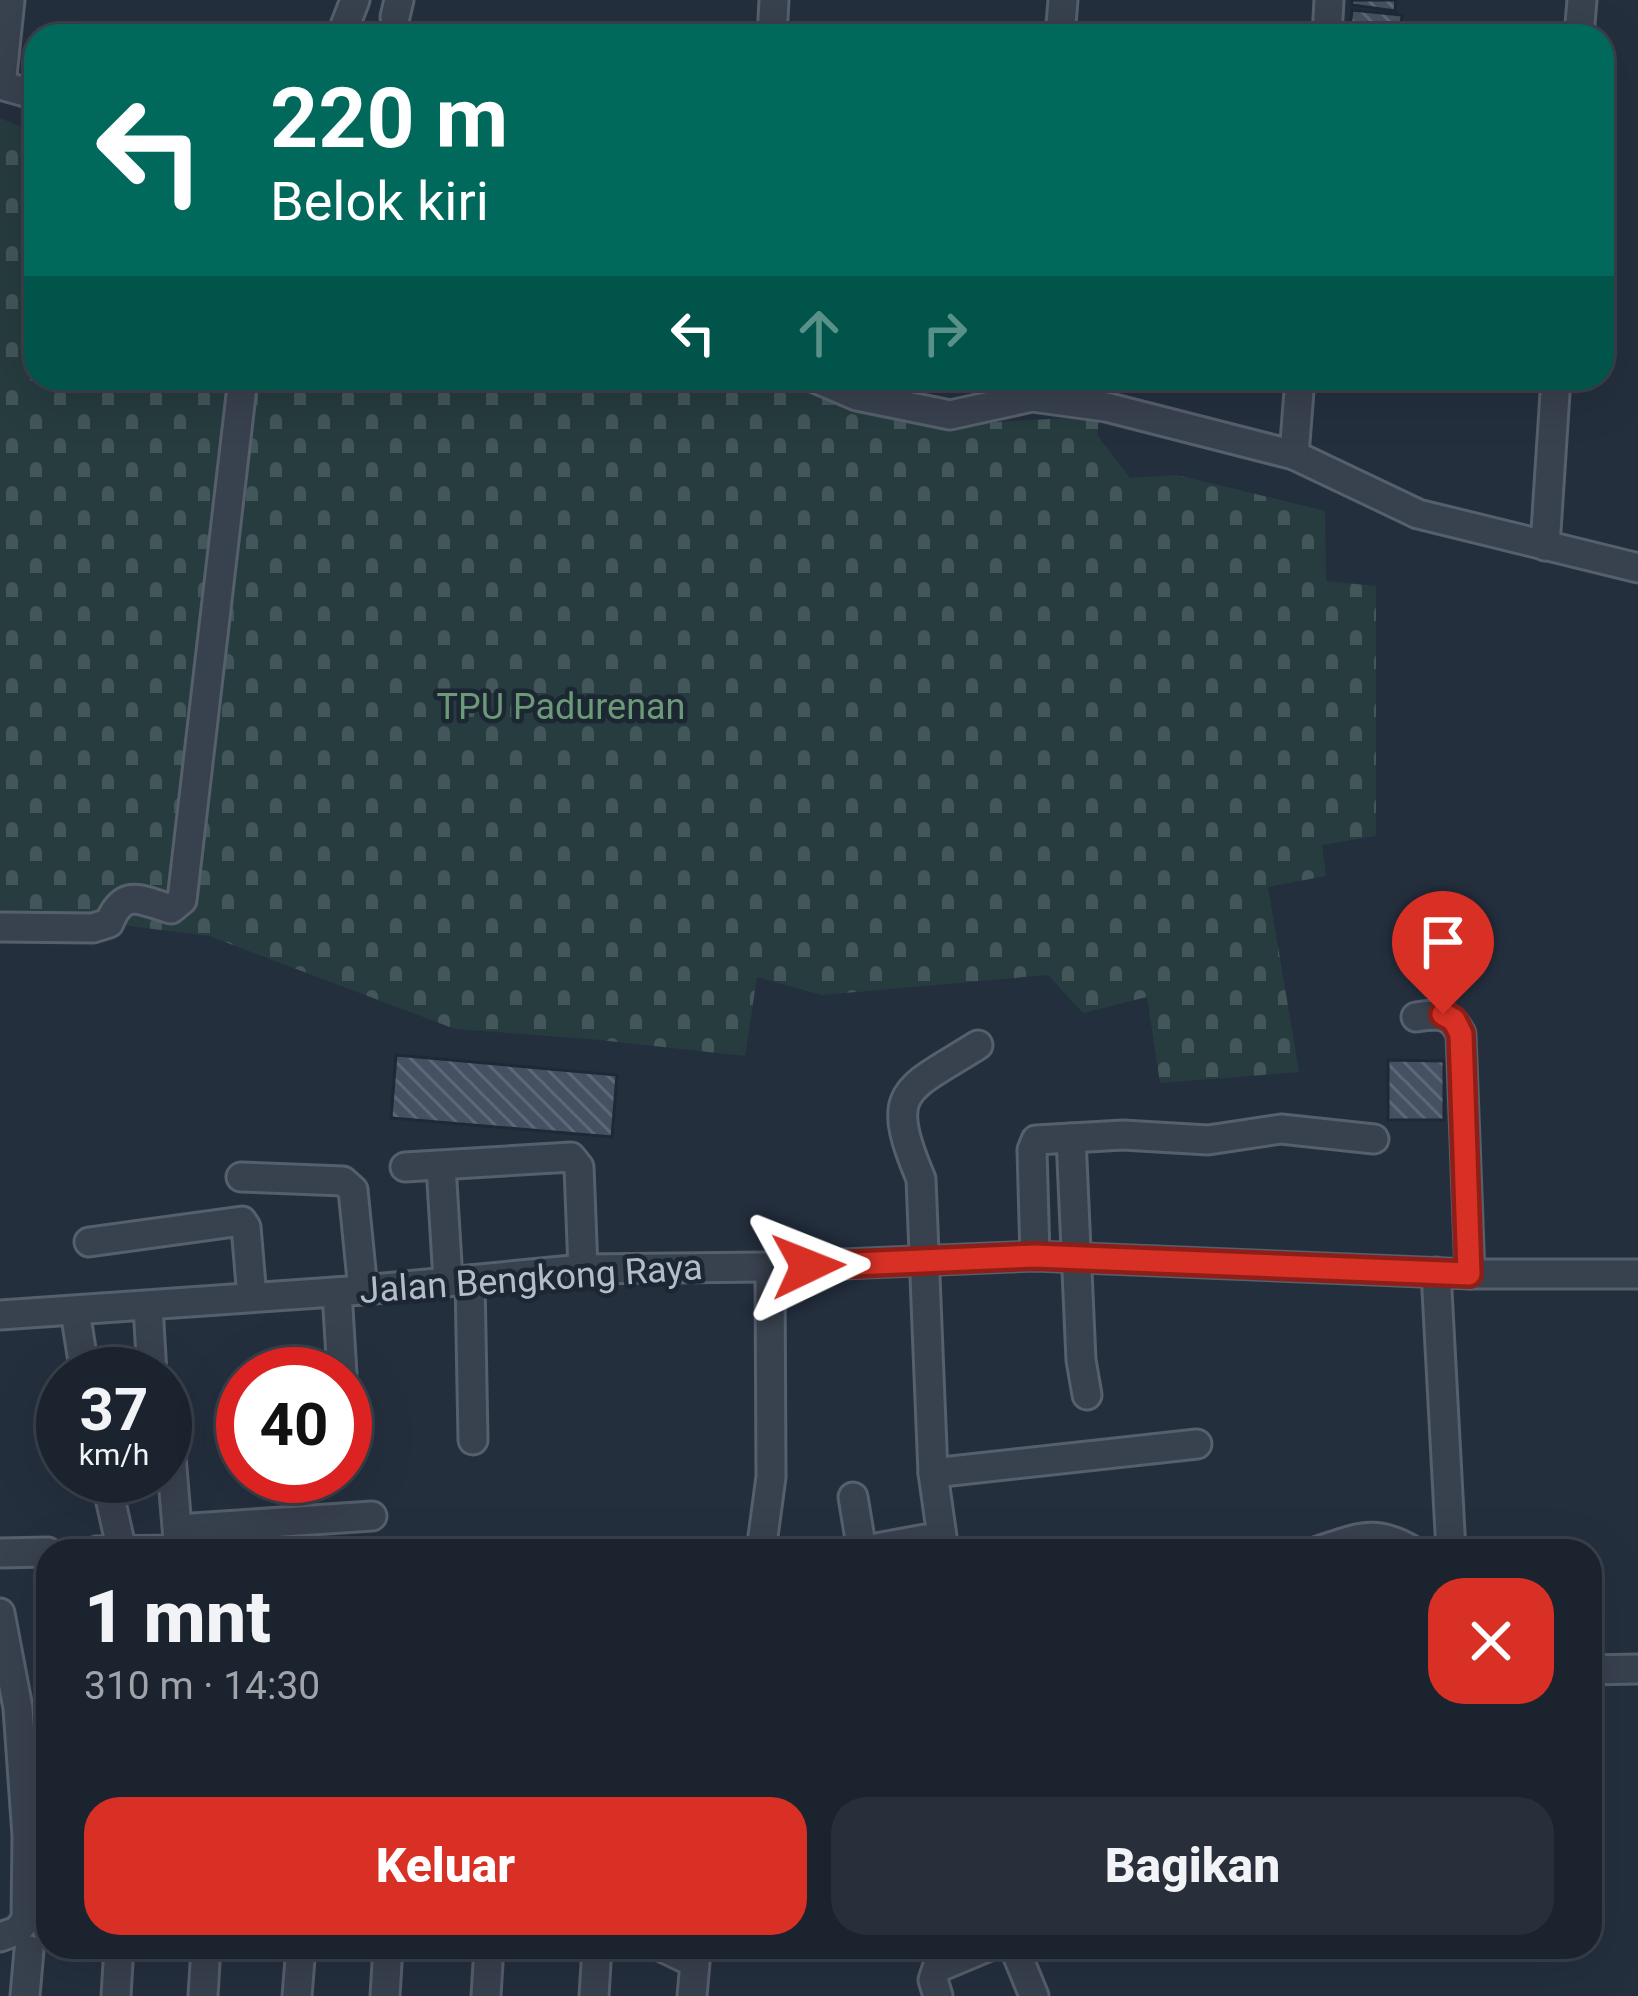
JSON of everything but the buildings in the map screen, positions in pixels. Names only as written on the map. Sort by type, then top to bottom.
[{"type":"street","points":[[1,85],[10,0]]},
{"type":"street","points":[[0,927],[93,928],[109,923],[116,904],[124,900],[133,898],[171,909],[182,900],[242,390]]},
{"type":"street","points":[[845,390],[950,416],[1024,390]]},
{"type":"street","points":[[1044,390],[1294,455],[1418,514],[1638,568]]},
{"type":"street","points":[[1294,455],[1299,390]]},
{"type":"street","points":[[1545,547],[1555,390]]},
{"type":"street","points":[[1416,1017],[1443,1014],[1454,1020],[1461,1034],[1469,1274]]},
{"type":"street","points":[[935,1539],[921,1179],[900,1112],[908,1089],[978,1045]]},
{"type":"street","points":[[1035,1256],[1032,1150],[1036,1140],[1123,1136],[1208,1140],[1281,1129],[1374,1139]]},
{"type":"street","points":[[1071,1138],[1081,1360],[1087,1395]]},
{"type":"street","points":[[405,1167],[572,1157],[578,1167],[583,1269]]},
{"type":"street","points":[[441,1166],[459,1280],[473,1440]]},
{"type":"street","points":[[241,1177],[350,1184],[345,1347]]},
{"type":"street","points":[[88,1242],[242,1221],[252,1298]]},
{"type":"street","name":"Jalan Bengkong Raya","points":[[0,1315],[350,1291],[583,1269],[1035,1256],[1469,1274],[1638,1274]]},
{"type":"street","points":[[762,1539],[771,1477],[770,1267]]},
{"type":"street","points":[[1436,1272],[1450,1539]]},
{"type":"street","points":[[148,1306],[150,1347]]},
{"type":"street","points":[[75,1311],[81,1347]]},
{"type":"street","points":[[933,1472],[1197,1444]]},
{"type":"street","points":[[853,1497],[859,1539]]},
{"type":"street","points":[[110,1503],[119,1539]]},
{"type":"street","points":[[175,1503],[179,1539]]},
{"type":"street","points":[[208,1539],[372,1516]]},
{"type":"street","points":[[1354,1539],[1366,1535],[1393,1539]]},
{"type":"street","points":[[0,1553],[36,1552]]},
{"type":"street","points":[[0,1613],[18,1708],[27,1837],[26,1920],[17,1931],[0,1937]]},
{"type":"street","points":[[1602,1670],[1638,1669]]},
{"type":"street","points":[[18,1708],[36,1706]]},
{"type":"street","points":[[26,1996],[29,1950]]},
{"type":"street","points":[[116,1996],[118,1959]]},
{"type":"street","points":[[203,1996],[205,1959]]},
{"type":"street","points":[[297,1996],[300,1959]]},
{"type":"street","points":[[386,1996],[388,1959]]},
{"type":"street","points":[[486,1996],[488,1959]]},
{"type":"street","points":[[594,1996],[596,1959]]},
{"type":"street","points":[[686,1959],[694,1963],[692,1996]]},
{"type":"street","points":[[938,1996],[933,1980],[937,1968],[958,1959]]},
{"type":"street","points":[[1018,1959],[1034,1996]]},
{"type":"green space","name":"TPU Padurenan","points":[[0,118],[24,128],[24,390],[812,390],[929,426],[1100,416],[1097,435],[1130,478],[1177,475],[1325,511],[1326,581],[1376,586],[1376,836],[1322,845],[1326,876],[1268,887],[1299,1072],[1160,1083],[1147,997],[1083,1013],[1048,975],[822,995],[757,977],[745,1056],[455,1029],[209,936],[0,914]]},
{"type":"route","points":[[808,1266],[1035,1256],[1469,1274],[1461,1034],[1454,1020],[1443,1014]]}]
